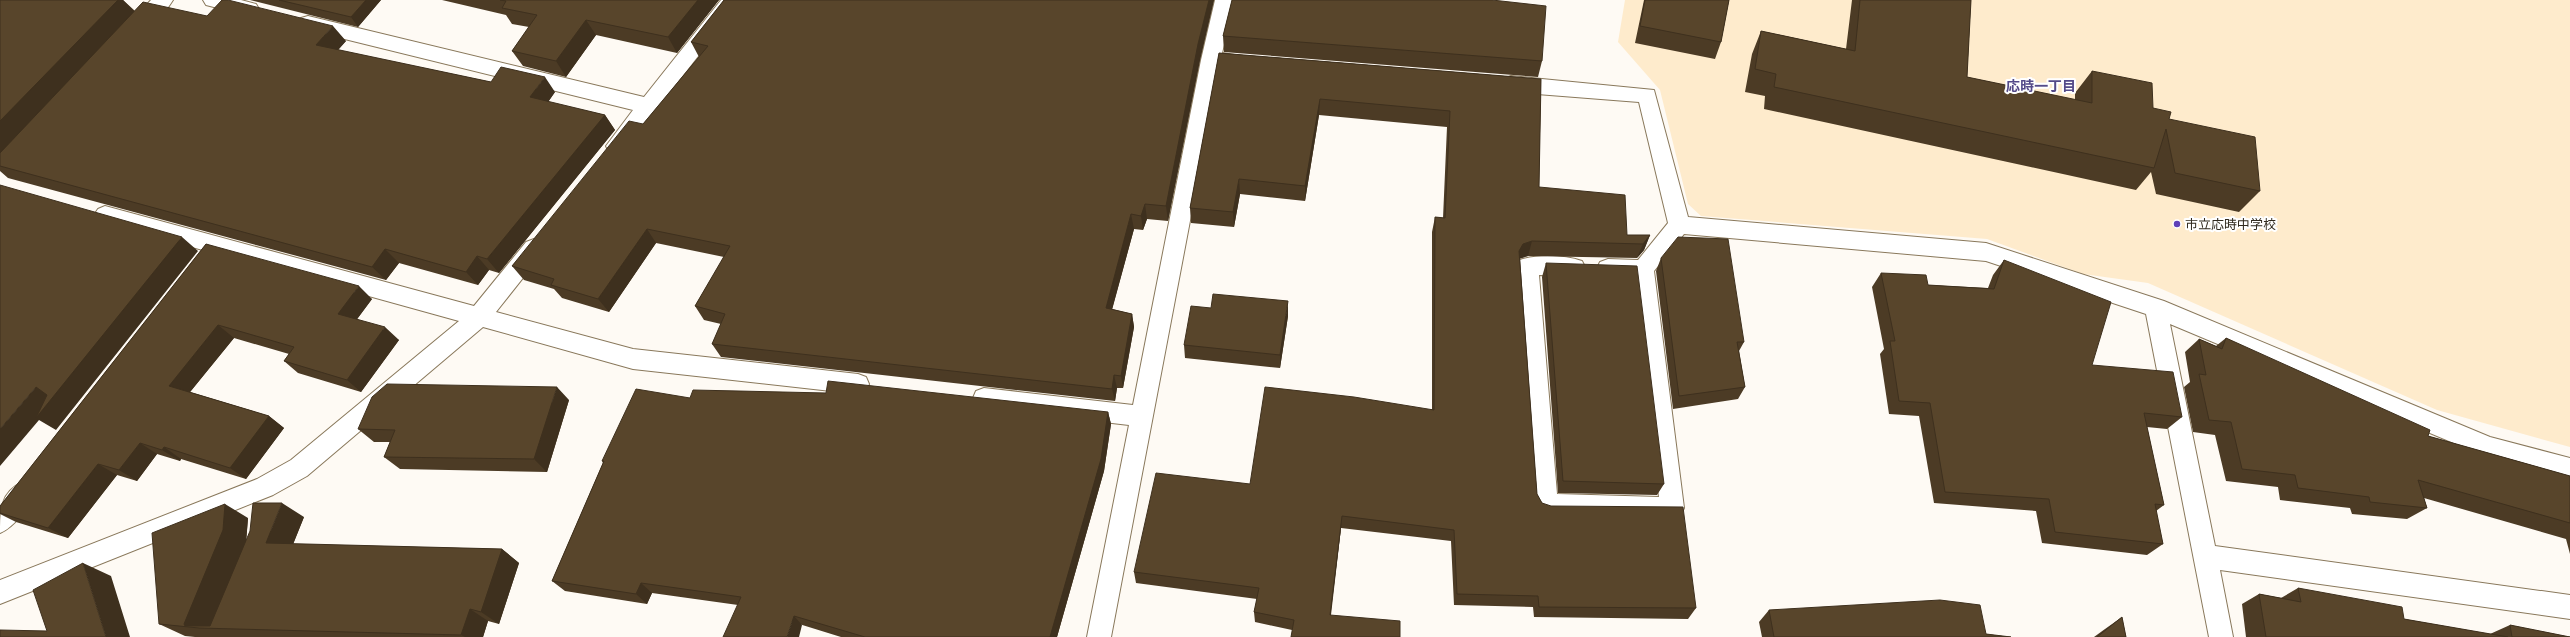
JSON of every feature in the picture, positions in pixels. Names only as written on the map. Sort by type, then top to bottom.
[{"type":"street","points":[[125,40],[163,0]]},
{"type":"street","points":[[213,0],[267,13]]},
{"type":"street","points":[[605,160],[732,0]]},
{"type":"street","points":[[1099,637],[1140,416],[1210,60],[1225,0]]},
{"type":"street","points":[[290,19],[648,106]]},
{"type":"street","points":[[1210,60],[1266,65]]},
{"type":"street","points":[[1488,82],[1647,95],[1679,225]]},
{"type":"street","points":[[85,210],[633,359],[879,387]]},
{"type":"street","points":[[1643,269],[1528,266],[1546,505],[1672,508],[1643,269],[1679,225]]},
{"type":"street","points":[[1679,225],[1986,252],[2156,308],[2488,447],[2570,469]]},
{"type":"street","points":[[0,592],[264,498],[478,318],[546,233]]},
{"type":"street","points":[[201,264],[216,246]]},
{"type":"street","points":[[2156,308],[2204,556],[2222,637]]},
{"type":"street","points":[[966,396],[1140,416]]},
{"type":"street","points":[[0,522],[34,478]]},
{"type":"street","points":[[2204,556],[2570,607]]},
{"type":"shaded area","name":"市立応時中学校","points":[[1625,0],[2570,0],[2570,447],[2437,410],[2148,283],[2083,274],[1987,239],[1701,216],[1688,204],[1660,90],[1618,42]]},
{"type":"building","points":[[0,0],[118,0],[0,121]]},
{"type":"building","points":[[222,0],[228,0],[333,26],[316,45],[491,82],[501,67],[545,77],[530,97],[605,115],[487,259],[477,256],[466,272],[385,249],[372,267],[0,166],[0,153],[143,2],[207,16]]},
{"type":"building","points":[[279,0],[366,0],[351,17]]},
{"type":"building","points":[[500,0],[698,0],[668,37],[586,20],[556,61],[512,51],[537,15],[502,8],[506,1]]},
{"type":"building","points":[[724,0],[1209,0],[1198,44],[1166,206],[1145,204],[1141,216],[1131,214],[1106,308],[1132,314],[1121,376],[1114,375],[1112,389],[712,344],[725,314],[695,306],[730,246],[647,229],[598,299],[551,285],[554,279],[512,266],[629,121],[643,124],[708,46],[691,42]]},
{"type":"building","points":[[1232,0],[1492,0],[1546,6],[1542,61],[1223,36]]},
{"type":"building","points":[[1645,0],[1729,0],[1721,42],[1640,26]]},
{"type":"building","points":[[1860,0],[1971,0],[1967,77],[2092,103],[2092,71],[2152,83],[2153,108],[2171,112],[2169,119],[2255,137],[2260,191],[2175,173],[2166,129],[2154,168],[1774,87],[1776,74],[1755,69],[1761,31],[1855,51]]},
{"type":"building","points":[[1219,53],[1541,79],[1539,187],[1625,195],[1627,235],[1650,235],[1643,244],[1532,241],[1523,244],[1519,251],[1537,494],[1542,503],[1551,506],[1683,507],[1696,608],[1539,607],[1538,596],[1457,594],[1454,530],[1342,516],[1330,615],[1400,621],[1400,637],[1291,637],[1294,620],[1254,612],[1259,588],[1134,572],[1156,473],[1250,484],[1265,387],[1354,397],[1434,410],[1435,217],[1445,218],[1450,111],[1320,99],[1305,186],[1239,179],[1233,212],[1190,208]]},
{"type":"building","points":[[0,185],[182,237],[36,418],[47,395],[36,387],[0,429]]},
{"type":"building","points":[[1678,237],[1728,239],[1744,342],[1737,342],[1745,387],[1679,396],[1661,258]]},
{"type":"building","points":[[206,244],[359,286],[338,314],[385,327],[347,380],[284,361],[294,347],[218,325],[169,386],[269,416],[230,468],[164,447],[162,450],[140,443],[119,470],[98,464],[48,528],[0,513],[0,506]]},
{"type":"building","points":[[2004,260],[2111,302],[2092,365],[2173,372],[2182,417],[2144,413],[2164,505],[2155,504],[2163,544],[2055,532],[2049,499],[1945,492],[1930,403],[1899,401],[1890,341],[1895,341],[1881,273],[1926,275],[1928,285],[1994,289]]},
{"type":"building","points":[[1546,263],[1637,266],[1664,484],[1563,481]]},
{"type":"building","points":[[1213,294],[1288,301],[1280,355],[1184,345],[1191,306],[1211,308]]},
{"type":"building","points":[[2226,338],[2430,430],[2428,436],[2570,476],[2570,523],[2418,480],[2427,508],[2370,502],[2369,497],[2298,488],[2295,475],[2242,469],[2231,422],[2209,420],[2199,374],[2206,375],[2199,339],[2222,349]]},
{"type":"building","points":[[828,381],[1108,412],[1101,459],[1050,637],[865,637],[794,616],[787,637],[723,637],[741,597],[641,583],[636,594],[552,581],[604,461],[602,461],[636,389],[690,398],[693,390],[826,393]]},
{"type":"building","points":[[387,384],[557,387],[534,459],[384,457],[395,430],[358,429],[372,397]]},
{"type":"building","points":[[253,503],[282,503],[266,543],[502,549],[481,612],[470,609],[461,635],[199,628],[159,624],[152,533],[225,504],[223,530],[184,624],[185,626],[210,626],[250,531]]},
{"type":"building","points":[[83,563],[106,637],[0,637],[0,630],[47,631],[33,590]]},
{"type":"building","points":[[2298,588],[2402,607],[2404,619],[2508,637],[2266,637],[2259,594],[2301,602]]},
{"type":"building","points":[[1940,600],[1980,605],[1986,634],[2011,637],[1774,637],[1769,610]]},
{"type":"building","points":[[2122,617],[2126,637],[2097,637]]},
{"type":"building","points":[[2510,625],[2570,637],[2512,637]]},
{"type":"place","name":"市立応時中学校","points":[[2177,224]]},
{"type":"district","name":"応時一丁目","points":[[2041,86]]}]
